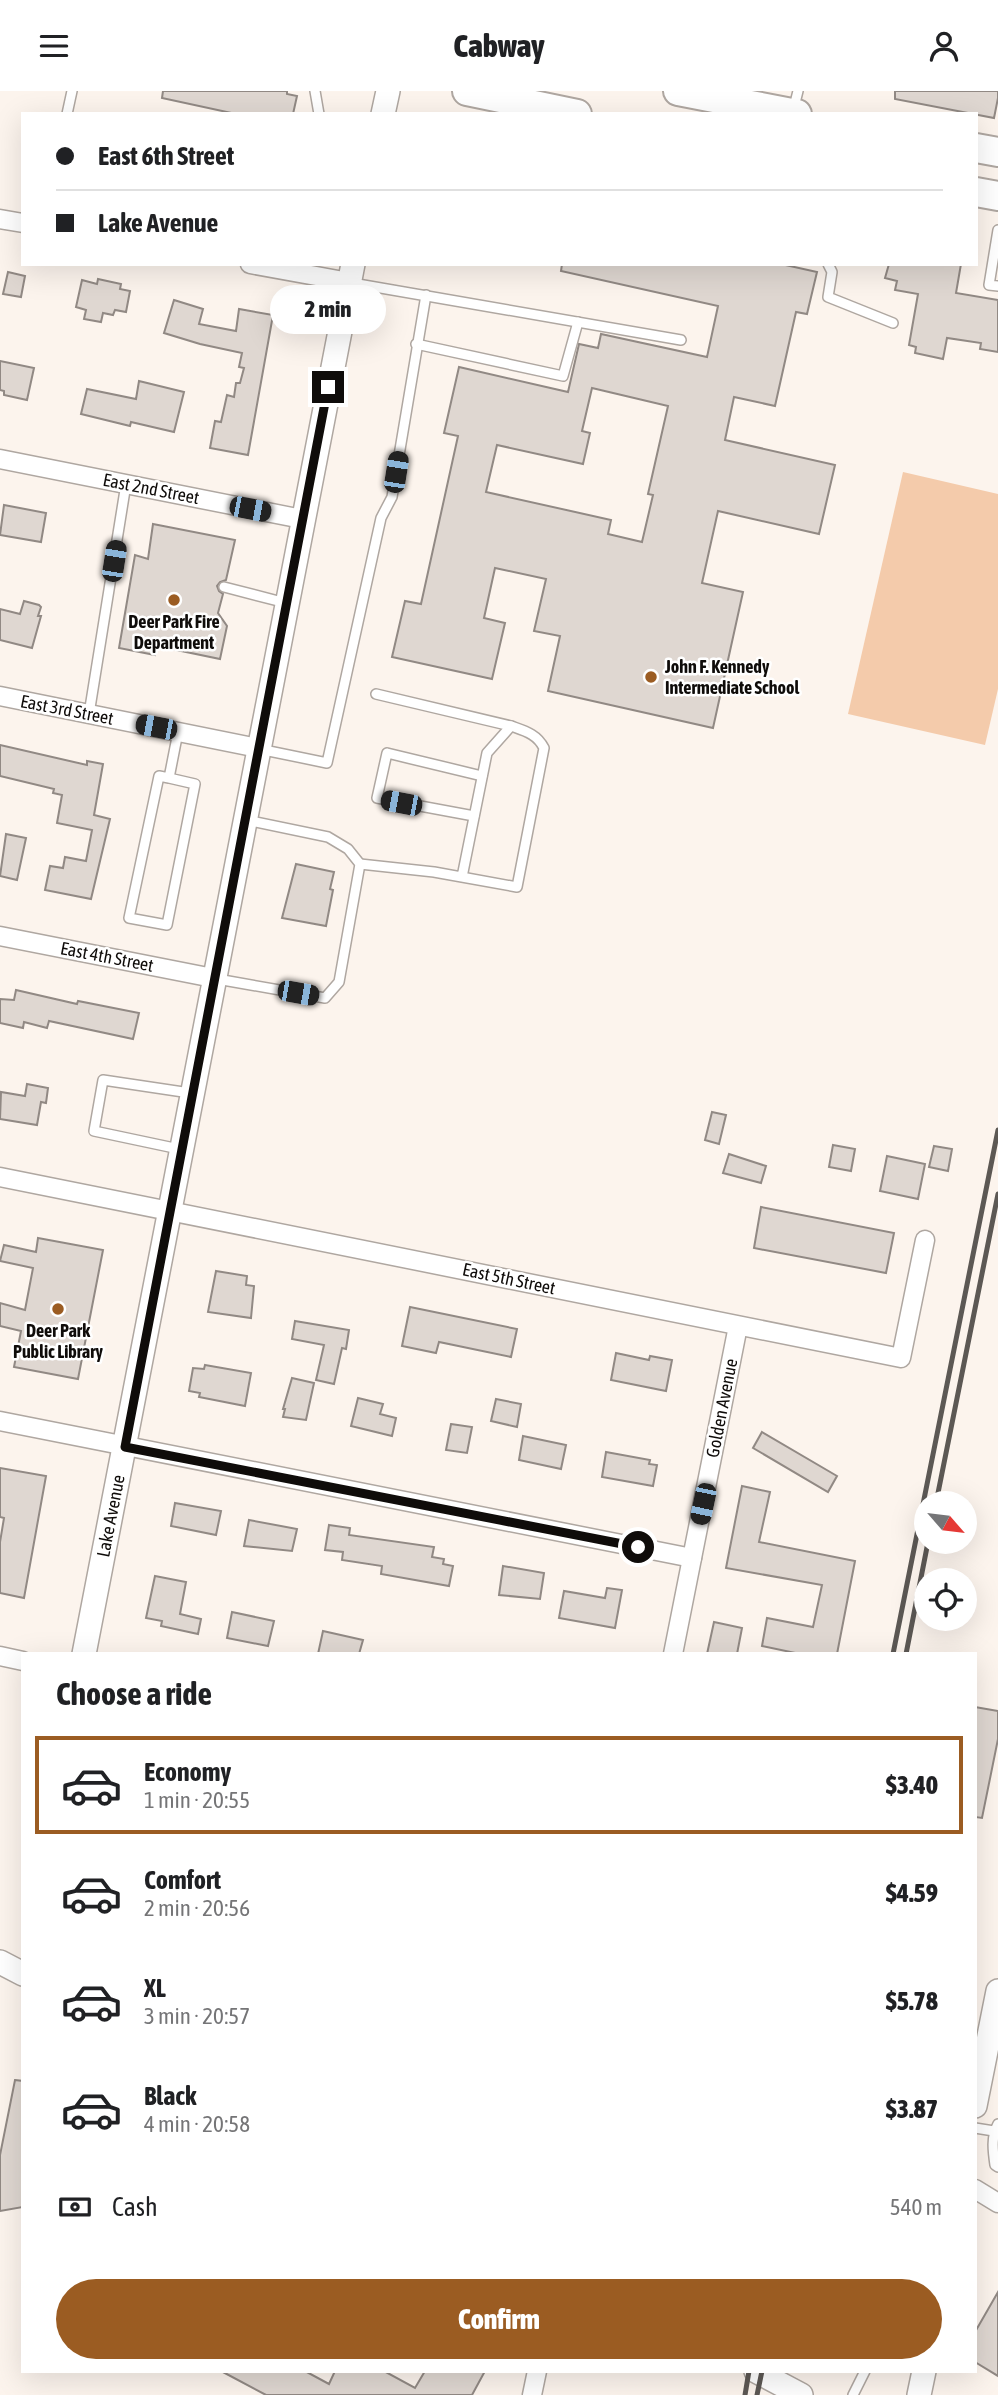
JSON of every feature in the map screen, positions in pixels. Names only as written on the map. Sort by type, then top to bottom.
[{"type":"main road","points":[[467,91],[568,112]]},
{"type":"main road","points":[[678,91],[790,112]]},
{"type":"main road","points":[[978,148],[998,152]]},
{"type":"main road","points":[[978,192],[998,195]]},
{"type":"street","points":[[383,112],[388,91]]},
{"type":"street","points":[[0,219],[21,219]]},
{"type":"street","points":[[272,266],[351,273]]},
{"type":"street","name":"Lake Avenue","points":[[83,1652],[351,273]]},
{"type":"street","name":"East 2nd Street","points":[[0,459],[302,519]]},
{"type":"street","name":"East 3rd Street","points":[[0,696],[258,748]]},
{"type":"street","name":"East 4th Street","points":[[0,936],[214,978]]},
{"type":"street","name":"East 5th Street","points":[[0,1177],[901,1358],[925,1240]]},
{"type":"street","name":"Golden Avenue","points":[[674,1652],[738,1326]]},
{"type":"street","points":[[0,1421],[692,1558]]},
{"type":"street","points":[[0,1656],[21,1661]]},
{"type":"street","points":[[977,2096],[998,1991]]},
{"type":"street","points":[[977,2190],[998,2203]]},
{"type":"street","points":[[532,2395],[537,2373]]},
{"type":"street","points":[[760,2373],[801,2395]]},
{"type":"street","points":[[919,2395],[924,2373]]},
{"type":"lane","points":[[67,112],[72,91]]},
{"type":"lane","points":[[315,91],[319,112]]},
{"type":"lane","points":[[795,112],[798,91]]},
{"type":"lane","points":[[998,230],[989,285],[998,286]]},
{"type":"lane","points":[[829,266],[832,272],[828,297],[893,323]]},
{"type":"lane","points":[[351,273],[426,295],[681,339]]},
{"type":"lane","points":[[258,748],[327,763],[381,518],[392,497],[426,295]]},
{"type":"lane","points":[[416,344],[563,376],[579,322]]},
{"type":"lane","points":[[89,714],[125,484]]},
{"type":"lane","points":[[224,586],[286,603]]},
{"type":"lane","points":[[244,819],[328,838],[348,849],[360,864],[517,887],[544,748],[539,738],[511,726],[376,694]]},
{"type":"lane","points":[[462,877],[487,754],[511,726]]},
{"type":"lane","points":[[169,778],[177,732]]},
{"type":"lane","points":[[474,816],[377,798],[387,753],[482,776]]},
{"type":"lane","points":[[159,776],[169,778],[195,784],[167,925],[129,918],[159,776]]},
{"type":"lane","points":[[214,978],[325,998],[339,982],[360,864]]},
{"type":"lane","points":[[181,1150],[94,1131],[103,1080],[192,1093]]},
{"type":"lane","points":[[977,2128],[996,2128],[993,2147],[995,2165],[998,2167]]},
{"type":"lane","points":[[853,2395],[864,2373]]},
{"type":"shaded area","points":[[903,472],[998,494],[998,689],[985,745],[848,714]]},
{"type":"building","points":[[163,91],[287,91],[287,94],[297,96],[293,112],[227,112],[162,98]]},
{"type":"building","points":[[895,91],[998,91],[994,118],[978,115],[978,112],[963,112],[895,99]]},
{"type":"building","points":[[562,266],[790,266],[817,272],[807,314],[796,312],[775,406],[734,397],[725,440],[835,465],[819,534],[718,511],[702,583],[743,592],[713,728],[548,691],[560,636],[534,631],[546,579],[495,568],[484,618],[505,623],[492,679],[392,657],[405,601],[421,604],[458,436],[444,433],[459,367],[568,392],[579,344],[598,348],[601,334],[707,357],[718,306],[561,271]],"holes":[[[592,388],[668,406],[648,494],[653,495],[642,542],[608,534],[611,520],[486,492],[497,445],[583,464],[590,433],[582,431]]]},
{"type":"building","points":[[888,266],[961,266],[956,293],[998,300],[998,352],[980,349],[981,343],[947,338],[943,359],[915,353],[916,347],[909,345],[918,294],[895,290],[897,281],[885,278]]},
{"type":"building","points":[[8,272],[25,276],[21,297],[3,294]]},
{"type":"building","points":[[98,279],[121,284],[120,289],[130,291],[126,312],[115,310],[113,315],[103,313],[101,322],[84,319],[86,310],[76,307],[82,280],[97,284]]},
{"type":"building","points":[[174,300],[203,309],[199,324],[236,331],[239,309],[273,315],[248,455],[210,448],[215,421],[221,422],[227,395],[234,397],[236,383],[240,383],[244,368],[239,367],[242,353],[164,333]]},
{"type":"building","points":[[0,361],[34,368],[27,400],[4,395],[4,391],[0,390]]},
{"type":"building","points":[[139,381],[184,392],[174,432],[131,422],[130,426],[81,414],[87,389],[136,399]]},
{"type":"building","points":[[4,505],[46,513],[41,542],[0,535]]},
{"type":"building","name":"Deer Park Fire Department","points":[[153,524],[235,540],[226,580],[217,586],[223,594],[218,613],[227,626],[220,659],[157,646],[155,655],[119,648],[135,555],[148,559]]},
{"type":"building","points":[[24,601],[41,607],[32,648],[0,640],[0,609],[20,614]]},
{"type":"building","points":[[0,745],[87,765],[87,761],[103,764],[94,815],[110,819],[91,899],[45,890],[50,866],[63,868],[65,857],[86,861],[92,830],[57,823],[62,795],[53,793],[54,789],[0,776]]},
{"type":"building","points":[[6,834],[26,838],[17,880],[0,876]]},
{"type":"building","points":[[296,864],[334,872],[326,926],[282,918]]},
{"type":"building","points":[[16,990],[77,1004],[78,1001],[139,1013],[133,1039],[49,1021],[47,1028],[24,1022],[23,1028],[0,1023],[0,999],[14,1000]]},
{"type":"building","points":[[27,1084],[48,1088],[46,1103],[41,1102],[37,1125],[0,1119],[1,1092],[25,1096]]},
{"type":"building","points":[[712,1112],[726,1115],[719,1144],[705,1140]]},
{"type":"building","points":[[833,1145],[855,1149],[851,1171],[829,1167]]},
{"type":"building","points":[[934,1146],[952,1149],[948,1171],[929,1167]]},
{"type":"building","points":[[729,1154],[766,1166],[761,1183],[723,1173]]},
{"type":"building","points":[[887,1156],[925,1164],[918,1199],[880,1191]]},
{"type":"building","points":[[761,1207],[894,1233],[886,1273],[754,1248]]},
{"type":"building","name":"Deer Park Public Library","points":[[38,1238],[103,1250],[78,1379],[14,1367],[21,1331],[0,1326],[0,1303],[25,1310],[33,1268],[0,1261],[4,1245],[36,1252]]},
{"type":"building","points":[[216,1271],[247,1276],[246,1285],[254,1286],[251,1318],[208,1312]]},
{"type":"building","points":[[410,1307],[517,1329],[511,1357],[439,1342],[436,1353],[402,1346]]},
{"type":"building","points":[[295,1321],[349,1330],[346,1349],[342,1348],[334,1384],[316,1380],[324,1345],[292,1339]]},
{"type":"building","points":[[616,1353],[649,1360],[650,1356],[672,1360],[666,1391],[611,1380]]},
{"type":"building","points":[[205,1365],[251,1373],[245,1406],[199,1397],[200,1393],[189,1391],[193,1368],[204,1369]]},
{"type":"building","points":[[292,1378],[314,1383],[306,1420],[283,1417]]},
{"type":"building","points":[[358,1398],[383,1404],[380,1414],[396,1418],[392,1436],[351,1426]]},
{"type":"building","points":[[496,1399],[521,1404],[517,1427],[491,1421]]},
{"type":"building","points":[[451,1424],[472,1427],[467,1453],[446,1450]]},
{"type":"building","points":[[762,1432],[837,1476],[828,1492],[753,1448]]},
{"type":"building","points":[[523,1436],[566,1445],[561,1469],[519,1460]]},
{"type":"building","points":[[606,1452],[650,1460],[649,1464],[657,1465],[653,1486],[602,1477]]},
{"type":"building","points":[[0,1468],[46,1476],[24,1598],[0,1593],[0,1542],[4,1518],[0,1517]]},
{"type":"building","points":[[742,1486],[770,1492],[759,1542],[855,1561],[837,1652],[790,1652],[762,1646],[767,1618],[813,1627],[822,1585],[726,1568]]},
{"type":"building","points":[[175,1503],[221,1511],[216,1535],[171,1526]]},
{"type":"building","points":[[249,1520],[297,1529],[292,1551],[244,1546]]},
{"type":"building","points":[[329,1525],[350,1528],[349,1535],[434,1547],[432,1557],[444,1559],[443,1564],[453,1566],[449,1586],[381,1574],[382,1566],[342,1560],[343,1552],[325,1550]]},
{"type":"building","points":[[503,1566],[544,1573],[540,1599],[499,1595]]},
{"type":"building","points":[[155,1576],[186,1582],[180,1614],[201,1619],[198,1634],[161,1626],[162,1621],[146,1618]]},
{"type":"building","points":[[607,1588],[622,1590],[615,1628],[559,1618],[564,1591],[605,1598]]},
{"type":"building","points":[[232,1612],[274,1621],[268,1646],[227,1638]]},
{"type":"building","points":[[714,1622],[742,1628],[737,1652],[707,1652]]},
{"type":"building","points":[[323,1631],[363,1640],[360,1652],[318,1652]]},
{"type":"building","points":[[977,1707],[998,1711],[998,1739],[982,1818],[977,1817]]},
{"type":"building","points":[[15,2080],[21,2081],[21,2207],[0,2211],[0,2155]]},
{"type":"building","points":[[998,2292],[998,2376],[977,2363],[977,2329]]},
{"type":"building","points":[[225,2373],[309,2373],[329,2384],[334,2373],[388,2373],[415,2388],[424,2373],[484,2373],[472,2395],[266,2395]]},
{"type":"railway","points":[[893,1652],[998,1130]]},
{"type":"railway","points":[[938,1491],[998,1194]]},
{"type":"railway","points":[[906,1652],[926,1554]]},
{"type":"railway","points":[[745,2395],[749,2373]]},
{"type":"railway","points":[[757,2395],[762,2373]]},
{"type":"place","name":"Deer Park Fire Department","points":[[174,600]]},
{"type":"place","name":"John F. Kennedy Intermediate School","points":[[651,677]]},
{"type":"place","name":"Deer Park Public Library","points":[[58,1309]]},
{"type":"route","points":[[328,387],[125,1447],[638,1547]]}]
